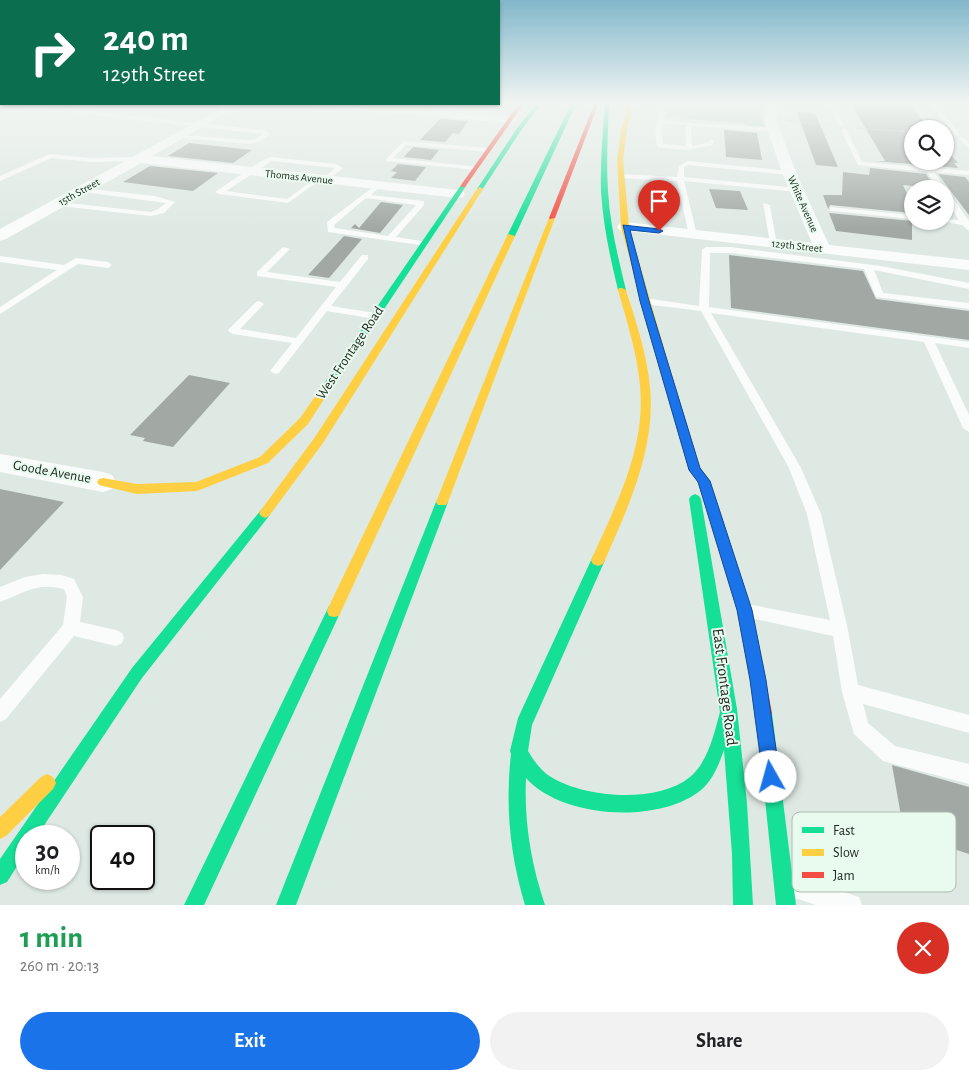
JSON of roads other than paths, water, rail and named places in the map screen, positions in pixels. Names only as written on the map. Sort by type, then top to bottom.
[{"type":"main road","name":"West Frontage Road","points":[[103,482],[137,488],[196,486],[264,460],[304,421],[493,144]]},
{"type":"main road","points":[[0,875],[137,673],[287,486],[319,440],[510,144]]},
{"type":"main road","points":[[194,905],[555,144]]},
{"type":"main road","points":[[286,905],[581,144]]},
{"type":"main road","points":[[535,905],[519,852],[515,815],[515,777],[518,750],[524,724],[633,481],[643,439],[646,401],[642,367],[613,254],[606,207],[604,176],[605,144]]},
{"type":"main road","name":"East Frontage Road","points":[[622,144],[620,176],[626,227],[645,301],[695,470],[704,481],[744,610],[761,697],[785,895]]},
{"type":"main road","name":"East Frontage Road","points":[[695,470],[692,481],[721,646],[729,709],[737,794],[743,905]]},
{"type":"main road","points":[[518,750],[537,777],[566,794],[600,801],[636,802],[665,799],[689,789],[708,766],[716,750],[729,709]]},
{"type":"main road","points":[[0,830],[41,788],[78,759]]},
{"type":"street","name":"15th Street","points":[[0,236],[166,144]]},
{"type":"street","name":"White Avenue","points":[[779,144],[789,173],[823,249]]},
{"type":"street","name":"Thomas Avenue","points":[[140,159],[458,194]]},
{"type":"street","name":"129th Street","points":[[626,227],[969,265]]},
{"type":"street","name":"Goode Avenue","points":[[0,463],[103,482]]},
{"type":"lane","points":[[403,144],[388,160],[477,168]]},
{"type":"lane","points":[[419,144],[489,150]]},
{"type":"lane","points":[[660,144],[660,146],[689,148],[709,144]]},
{"type":"lane","points":[[850,144],[860,164],[969,174]]},
{"type":"lane","points":[[0,179],[50,156],[90,160],[140,159]]},
{"type":"lane","points":[[271,160],[340,168],[288,201],[219,192],[248,171],[271,160]]},
{"type":"lane","points":[[693,235],[680,179],[680,169],[683,164],[789,173]]},
{"type":"lane","points":[[930,171],[936,180]]},
{"type":"lane","points":[[620,176],[680,179],[797,190]]},
{"type":"lane","points":[[377,186],[334,220],[330,224],[331,230],[424,244]]},
{"type":"lane","points":[[760,186],[763,196]]},
{"type":"lane","points":[[59,204],[151,214],[161,211],[171,202],[155,198],[84,190]]},
{"type":"lane","points":[[365,196],[421,203],[390,239]]},
{"type":"lane","points":[[766,206],[774,243]]},
{"type":"lane","points":[[954,206],[968,225]]},
{"type":"lane","points":[[833,209],[904,216]]},
{"type":"lane","points":[[954,223],[968,225]]},
{"type":"lane","points":[[286,249],[260,274],[342,286]]},
{"type":"lane","points":[[969,286],[916,277],[906,272],[731,250],[706,250],[704,309],[795,468],[814,514],[860,728],[890,754],[969,774]]},
{"type":"lane","points":[[275,371],[365,256]]},
{"type":"lane","points":[[897,257],[906,272]]},
{"type":"lane","points":[[0,259],[64,268]]},
{"type":"lane","points":[[0,311],[76,261],[108,265]]},
{"type":"lane","points":[[868,267],[879,294],[969,306]]},
{"type":"lane","points":[[645,301],[969,345]]},
{"type":"lane","points":[[259,304],[233,331],[299,341]]},
{"type":"lane","points":[[325,308],[375,316]]},
{"type":"lane","points":[[928,339],[969,428]]},
{"type":"lane","points":[[0,595],[24,584],[39,580],[55,579],[69,584],[75,597],[71,628],[0,713]]},
{"type":"lane","points":[[744,610],[840,630]]},
{"type":"lane","points":[[71,628],[116,638]]},
{"type":"lane","points":[[851,692],[969,724]]},
{"type":"lane","points":[[785,895],[851,905]]}]
